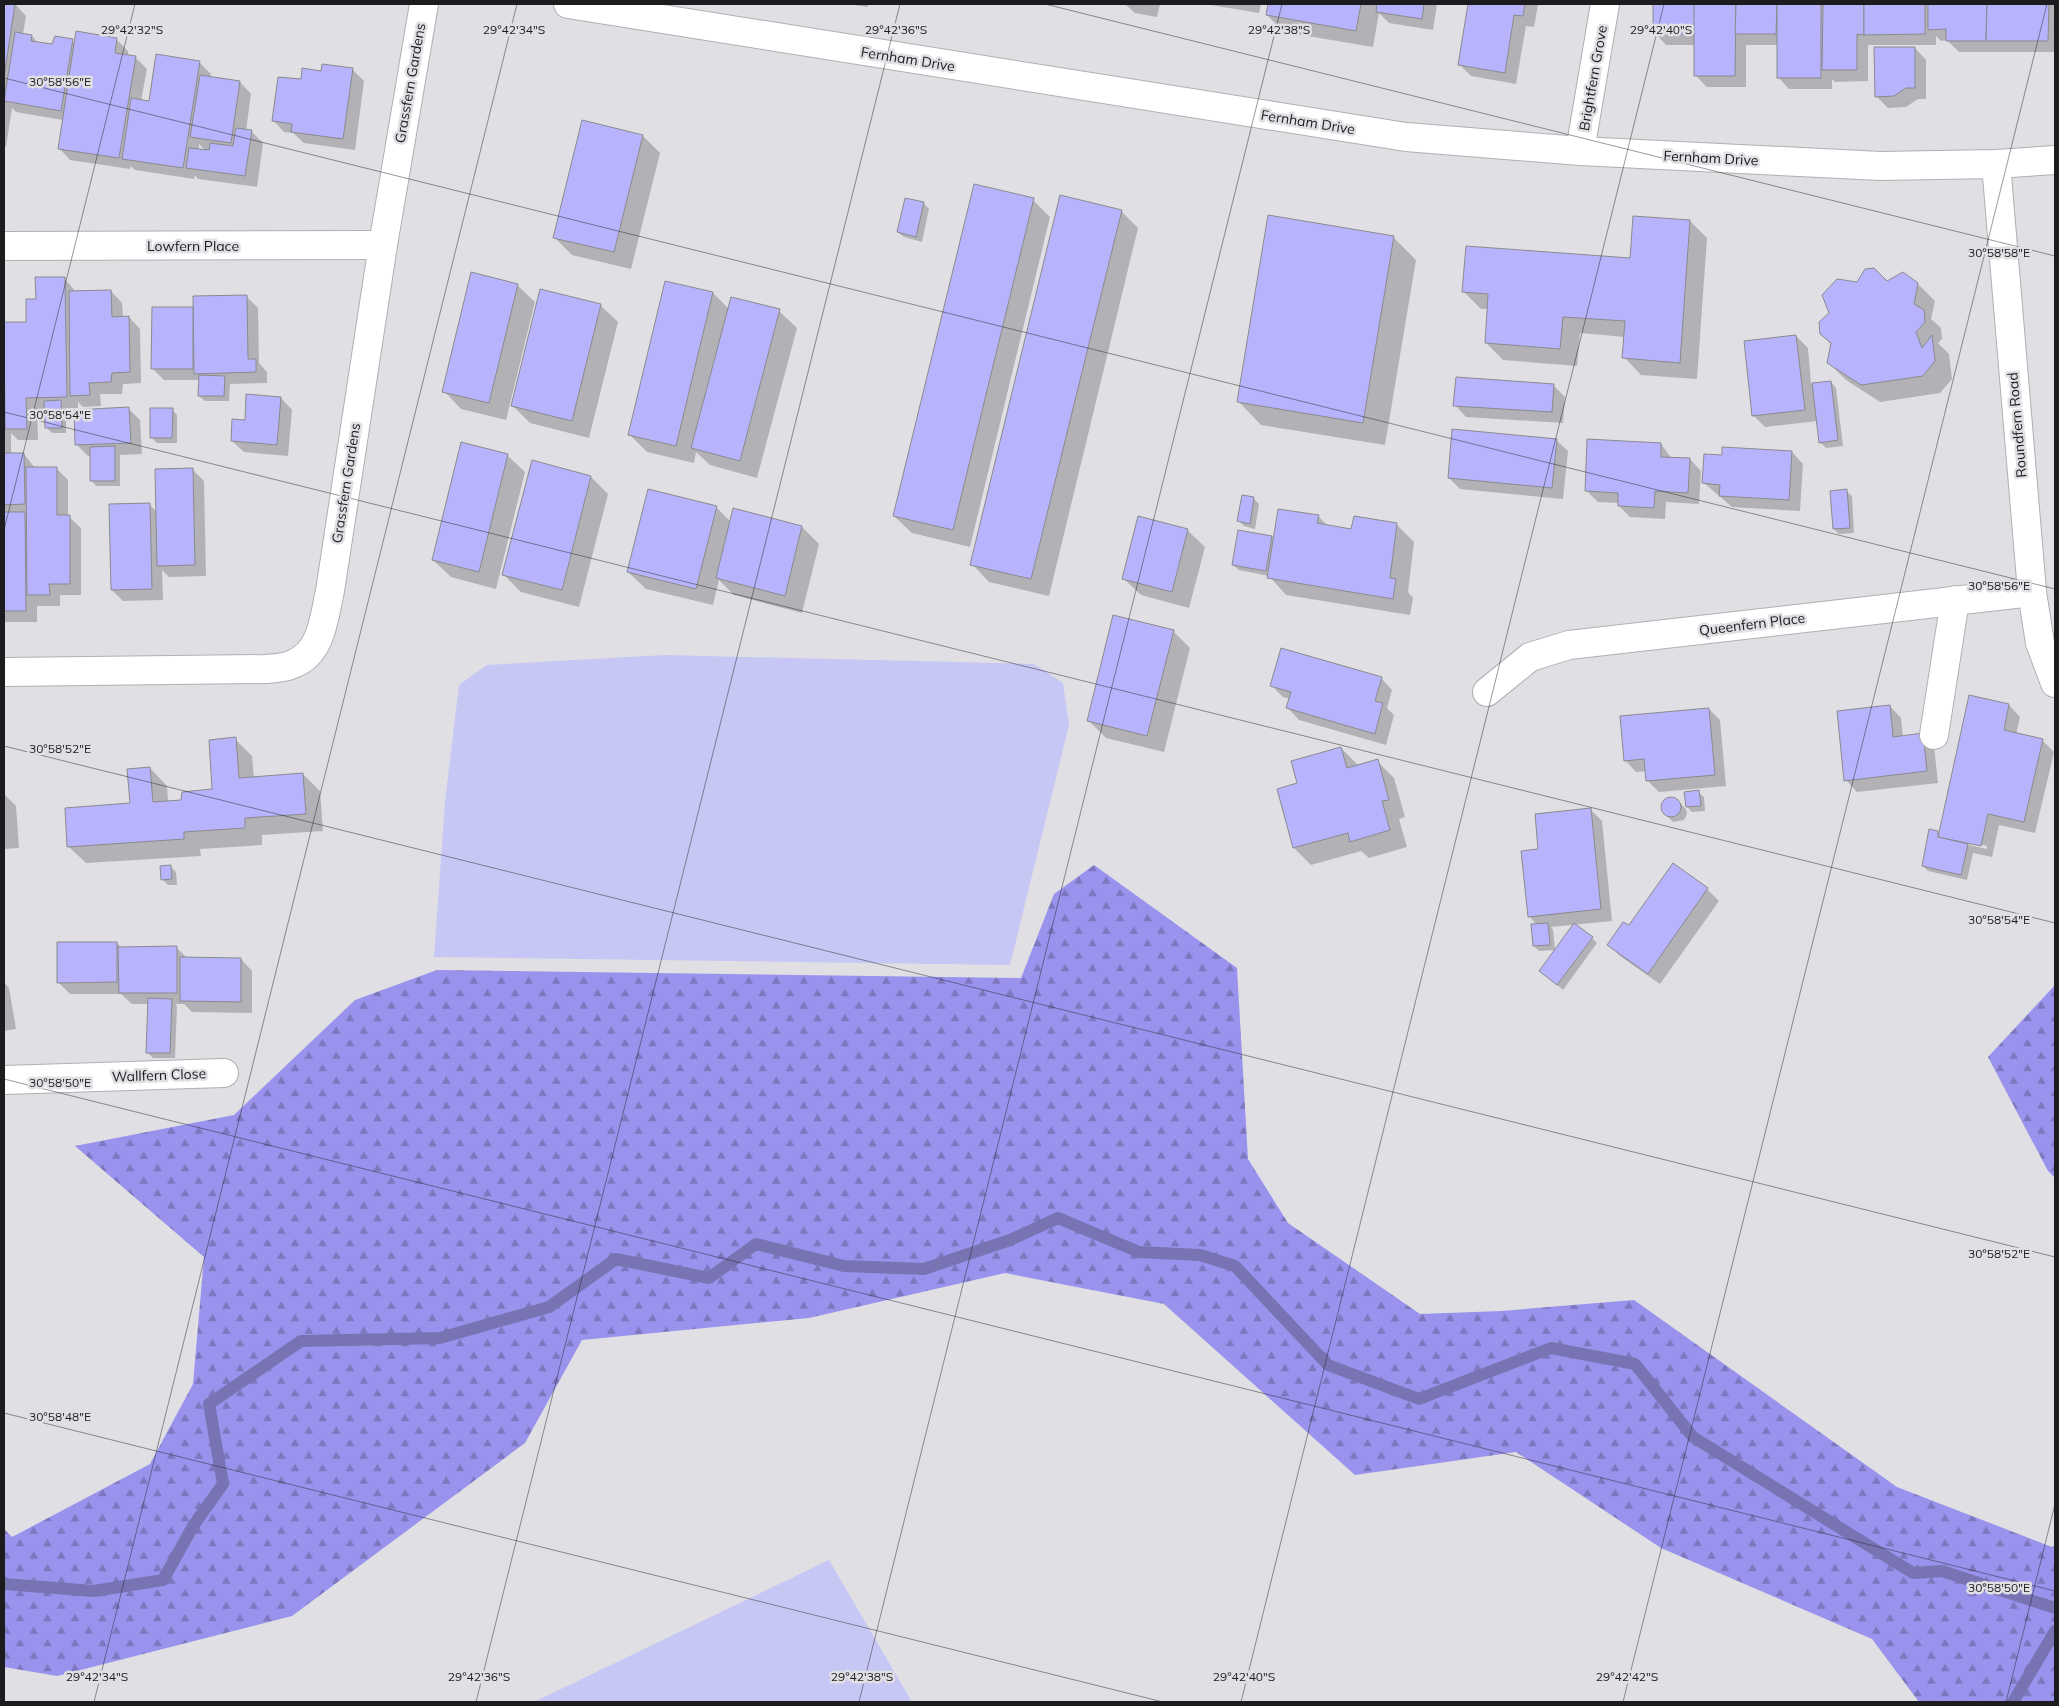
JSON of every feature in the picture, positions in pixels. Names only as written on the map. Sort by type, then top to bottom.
[{"type":"street","name":"Grassfern Gardens","points":[[4,672],[266,669],[293,664],[308,654],[320,636],[330,591],[382,245],[424,4]]},
{"type":"street","name":"Fernham Drive","points":[[568,4],[1406,137],[1580,151],[1881,166],[1996,164],[2055,160]]},
{"type":"street","name":"Brightfern Grove","points":[[1580,151],[1605,4]]},
{"type":"street","name":"Roundfern Road","points":[[1996,164],[2032,592],[2040,643],[2055,683]]},
{"type":"street","name":"Lowfern Place","points":[[4,246],[382,245]]},
{"type":"street","name":"Queenfern Place","points":[[1486,692],[1530,657],[1568,645],[2032,592]]},
{"type":"street","points":[[1934,735],[1955,600]]},
{"type":"street","name":"Wallfern Close","points":[[4,1080],[224,1073]]},
{"type":"green space","points":[[1094,865],[1237,968],[1248,1159],[1288,1223],[1420,1314],[1501,1311],[1634,1300],[1897,1487],[2052,1547],[2055,1545],[2055,1702],[1919,1702],[1872,1639],[1661,1548],[1516,1452],[1355,1475],[1164,1304],[1005,1273],[809,1318],[582,1340],[525,1443],[292,1616],[57,1676],[4,1667],[4,1529],[12,1537],[150,1464],[193,1384],[204,1257],[75,1146],[234,1115],[355,1000],[437,970],[1021,978],[1054,894]]},
{"type":"green space","points":[[2055,985],[2055,1178],[2048,1171],[1988,1057]]},
{"type":"shaded area","points":[[665,655],[1034,664],[1063,683],[1069,725],[1010,965],[434,957],[445,802],[459,685],[487,665]]},
{"type":"shaded area","points":[[829,1560],[912,1702],[534,1702]]},
{"type":"building","points":[[4,4],[15,4],[4,77]]},
{"type":"building","points":[[1268,4],[1361,4],[1356,31],[1266,15]]},
{"type":"building","points":[[1377,4],[1424,4],[1422,19],[1376,12]]},
{"type":"building","points":[[1468,4],[1525,4],[1523,16],[1514,15],[1505,73],[1458,65]]},
{"type":"building","points":[[1653,4],[1694,4],[1695,34],[1653,34]]},
{"type":"building","points":[[1694,4],[1736,4],[1735,76],[1694,76]]},
{"type":"building","points":[[1736,4],[1777,4],[1776,34],[1735,34]]},
{"type":"building","points":[[1777,4],[1821,4],[1821,78],[1777,78]]},
{"type":"building","points":[[1823,4],[1864,4],[1864,35],[1857,34],[1857,70],[1822,70]]},
{"type":"building","points":[[1864,4],[1925,4],[1925,34],[1864,35]]},
{"type":"building","points":[[1928,4],[1987,4],[1986,41],[1946,41],[1946,29],[1928,30]]},
{"type":"building","points":[[1987,4],[2049,4],[2048,41],[1986,41]]},
{"type":"building","points":[[76,31],[117,38],[115,53],[136,56],[119,158],[58,149]]},
{"type":"building","points":[[15,32],[32,35],[31,41],[52,44],[55,36],[73,39],[61,111],[4,101]]},
{"type":"building","points":[[1874,47],[1915,47],[1915,88],[1906,88],[1894,96],[1875,97]]},
{"type":"building","points":[[156,54],[200,61],[183,168],[122,159],[131,98],[149,101]]},
{"type":"building","points":[[322,64],[353,68],[343,139],[291,132],[292,124],[272,121],[278,77],[301,79],[302,68],[321,71]]},
{"type":"building","points":[[200,75],[240,81],[231,143],[190,137]]},
{"type":"building","points":[[582,120],[643,135],[614,252],[553,238]]},
{"type":"building","points":[[236,128],[252,130],[245,176],[186,168],[189,148],[209,150],[210,143],[233,146]]},
{"type":"building","points":[[974,184],[1034,198],[953,530],[893,516]]},
{"type":"building","points":[[1060,195],[1122,210],[1031,579],[970,565]]},
{"type":"building","points":[[905,198],[924,202],[916,237],[897,232]]},
{"type":"building","points":[[1268,215],[1394,236],[1363,423],[1237,402]]},
{"type":"building","points":[[1633,216],[1690,220],[1680,363],[1622,358],[1625,321],[1563,317],[1560,349],[1485,343],[1488,294],[1462,292],[1466,246],[1630,258]]},
{"type":"building","points":[[1874,268],[1887,281],[1903,272],[1918,283],[1914,304],[1924,310],[1925,322],[1916,332],[1922,348],[1932,335],[1935,361],[1923,376],[1861,385],[1827,363],[1831,343],[1820,334],[1819,322],[1829,313],[1822,295],[1837,279],[1857,282],[1865,269]]},
{"type":"building","points":[[471,272],[518,284],[489,403],[442,392]]},
{"type":"building","points":[[35,277],[65,277],[67,397],[26,398],[27,429],[5,429],[4,322],[26,322],[26,299],[36,299]]},
{"type":"building","points":[[665,281],[713,292],[676,446],[628,435]]},
{"type":"building","points":[[540,289],[601,304],[572,421],[511,406]]},
{"type":"building","points":[[111,290],[112,317],[129,316],[130,372],[112,373],[111,382],[89,383],[90,395],[70,396],[69,291]]},
{"type":"building","points":[[247,295],[248,359],[256,359],[256,372],[194,374],[193,296]]},
{"type":"building","points":[[731,297],[780,309],[740,461],[691,448]]},
{"type":"building","points":[[152,307],[193,307],[193,369],[151,369]]},
{"type":"building","points":[[1796,335],[1805,410],[1752,416],[1744,341]]},
{"type":"building","points":[[199,375],[225,376],[224,396],[198,396]]},
{"type":"building","points":[[1456,377],[1554,384],[1552,412],[1453,406]]},
{"type":"building","points":[[1831,381],[1838,440],[1819,443],[1812,383]]},
{"type":"building","points":[[246,394],[281,397],[277,445],[231,441],[232,419],[245,420]]},
{"type":"building","points":[[61,400],[62,428],[45,428],[44,401]]},
{"type":"building","points":[[129,407],[131,443],[75,445],[74,410]]},
{"type":"building","points":[[150,408],[173,408],[172,438],[150,438]]},
{"type":"building","points":[[1452,429],[1557,439],[1552,488],[1448,478]]},
{"type":"building","points":[[1587,439],[1661,443],[1661,457],[1690,458],[1688,493],[1655,491],[1654,508],[1618,506],[1618,493],[1585,491]]},
{"type":"building","points":[[461,442],[508,454],[479,572],[432,560]]},
{"type":"building","points":[[115,446],[115,481],[90,481],[90,447]]},
{"type":"building","points":[[1722,447],[1792,451],[1789,500],[1719,496],[1720,485],[1702,483],[1704,454],[1722,455]]},
{"type":"building","points":[[4,453],[24,453],[25,504],[4,505]]},
{"type":"building","points":[[532,460],[591,476],[562,590],[502,575]]},
{"type":"building","points":[[26,467],[57,467],[57,515],[70,515],[70,584],[49,584],[50,595],[27,595]]},
{"type":"building","points":[[193,468],[195,565],[157,566],[155,469]]},
{"type":"building","points":[[648,489],[717,506],[696,589],[627,572]]},
{"type":"building","points":[[1847,489],[1850,528],[1833,529],[1830,491]]},
{"type":"building","points":[[1242,495],[1254,497],[1250,524],[1237,521]]},
{"type":"building","points":[[150,503],[152,589],[111,590],[109,504]]},
{"type":"building","points":[[733,508],[802,526],[785,596],[716,578]]},
{"type":"building","points":[[1278,509],[1319,515],[1317,523],[1351,529],[1354,516],[1397,523],[1390,578],[1396,579],[1393,599],[1267,578]]},
{"type":"building","points":[[4,512],[25,512],[26,611],[4,611]]},
{"type":"building","points":[[1138,516],[1188,529],[1172,592],[1122,579]]},
{"type":"building","points":[[1238,530],[1272,536],[1266,571],[1232,565]]},
{"type":"building","points":[[1113,615],[1174,630],[1147,736],[1087,721]]},
{"type":"building","points":[[1281,648],[1382,677],[1375,701],[1383,703],[1375,734],[1286,708],[1291,692],[1270,686]]},
{"type":"building","points":[[1969,695],[2009,704],[2004,730],[2043,739],[2024,822],[1988,814],[1981,846],[1938,837]]},
{"type":"building","points":[[1890,705],[1893,737],[1923,733],[1927,771],[1844,781],[1837,711]]},
{"type":"building","points":[[1709,708],[1715,775],[1646,781],[1644,759],[1624,761],[1620,716]]},
{"type":"building","points":[[236,737],[239,778],[303,773],[306,814],[245,818],[245,828],[184,832],[184,839],[67,847],[65,808],[130,803],[127,769],[150,767],[153,802],[181,800],[182,792],[212,789],[209,740]]},
{"type":"building","points":[[1341,747],[1347,768],[1378,759],[1389,800],[1382,801],[1390,830],[1350,842],[1348,833],[1293,848],[1277,789],[1297,783],[1291,761]]},
{"type":"building","points":[[1699,790],[1701,806],[1686,807],[1684,792]]},
{"type":"building","points":[[1667,797],[1675,797],[1681,803],[1681,811],[1675,817],[1667,817],[1661,811],[1661,803]]},
{"type":"building","points":[[1591,808],[1601,909],[1528,917],[1521,851],[1538,849],[1535,814]]},
{"type":"building","points":[[1929,829],[1938,831],[1938,837],[1968,844],[1961,875],[1922,866]]},
{"type":"building","points":[[1673,863],[1708,888],[1648,974],[1607,945],[1623,922],[1629,925]]},
{"type":"building","points":[[171,865],[172,879],[161,880],[160,866]]},
{"type":"building","points":[[1548,923],[1550,945],[1533,946],[1531,924]]},
{"type":"building","points":[[1574,923],[1593,937],[1557,985],[1539,971]]},
{"type":"building","points":[[57,942],[117,942],[117,982],[57,983]]},
{"type":"building","points":[[177,946],[177,993],[119,993],[118,947]]},
{"type":"building","points":[[180,957],[241,958],[241,1002],[180,1001]]},
{"type":"building","points":[[148,998],[172,999],[170,1053],[146,1053]]},
{"type":"waterway","points":[[4,1584],[94,1591],[163,1580],[193,1526],[223,1484],[209,1404],[301,1341],[440,1338],[549,1307],[616,1259],[709,1278],[756,1244],[844,1266],[924,1269],[1010,1240],[1058,1218],[1139,1252],[1200,1255],[1235,1266],[1328,1365],[1419,1399],[1551,1348],[1635,1364],[1693,1437],[1913,1573],[1942,1571],[2055,1608]]},
{"type":"waterway","points":[[2013,1702],[2055,1631]]}]
